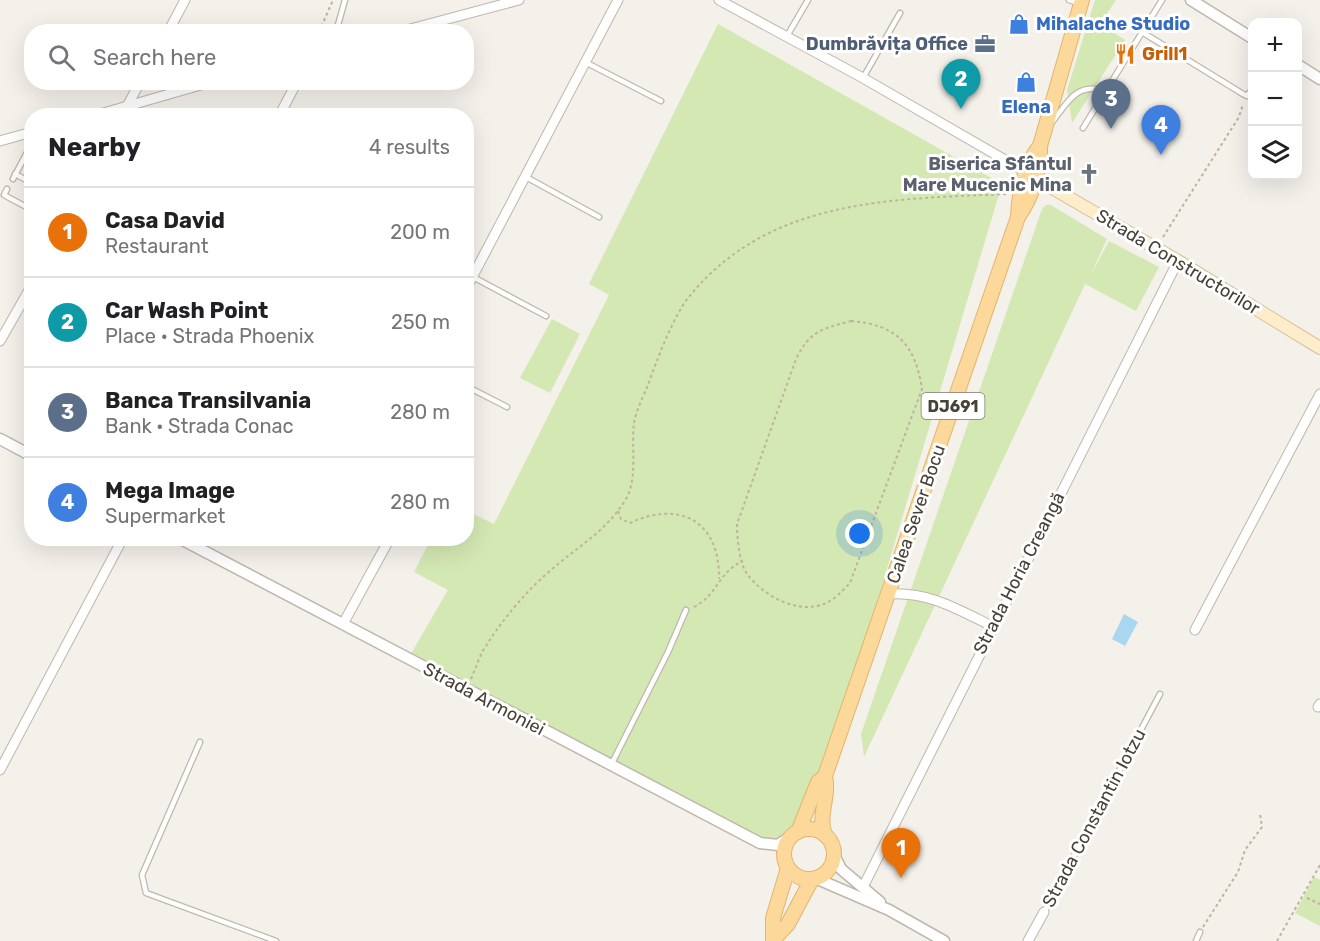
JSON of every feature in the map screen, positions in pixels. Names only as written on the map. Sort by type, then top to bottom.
[{"type":"main road","name":"DJ691","points":[[1031,175],[1030,157],[1042,139],[1079,1]]},
{"type":"main road","name":"Calea Sever Bocu","points":[[794,834],[818,782],[825,776],[1018,217],[1019,199],[1031,175]]},
{"type":"main road","name":"Strada Constructorilor","points":[[1031,175],[1320,348]]},
{"type":"main road","name":"Calea Sever Bocu","points":[[825,776],[828,787],[822,828],[825,835]]},
{"type":"main road","points":[[794,834],[813,830],[825,835]]},
{"type":"main road","name":"DJ691","points":[[773,940],[773,918],[788,868],[784,853],[794,834]]},
{"type":"main road","name":"DJ691","points":[[773,940],[788,924],[813,878],[828,870],[834,852],[825,835]]},
{"type":"main road","points":[[788,868],[800,877],[813,878]]},
{"type":"street","points":[[172,24],[185,0]]},
{"type":"street","points":[[429,24],[519,0]]},
{"type":"street","points":[[474,274],[587,63],[618,0]]},
{"type":"street","points":[[719,0],[863,78],[1031,175]]},
{"type":"street","points":[[1191,0],[1248,36]]},
{"type":"street","points":[[1302,68],[1320,79]]},
{"type":"street","points":[[128,106],[136,90]]},
{"type":"street","points":[[121,108],[184,90]]},
{"type":"street","points":[[283,108],[293,90]]},
{"type":"street","points":[[0,141],[24,134]]},
{"type":"street","name":"Strada Horia Creangă","points":[[863,887],[992,626],[1178,261]]},
{"type":"street","points":[[0,342],[24,304]]},
{"type":"street","points":[[1195,630],[1320,394]]},
{"type":"street","points":[[0,439],[24,452]]},
{"type":"street","points":[[0,770],[119,546]]},
{"type":"street","name":"Strada Armoniei","points":[[194,546],[760,843],[778,845],[794,834]]},
{"type":"street","points":[[343,624],[386,546]]},
{"type":"street","points":[[888,594],[907,592],[934,598],[992,626]]},
{"type":"street","points":[[834,852],[840,868],[889,910]]},
{"type":"street","points":[[813,878],[889,910],[939,940]]},
{"type":"street","name":"Strada Constantin Iotzu","points":[[1028,941],[1044,912]]},
{"type":"lane","points":[[338,24],[345,0]]},
{"type":"lane","points":[[787,36],[808,0]]},
{"type":"lane","points":[[1083,128],[1162,0]]},
{"type":"lane","points":[[863,78],[900,13]]},
{"type":"lane","points":[[1142,32],[1247,96]]},
{"type":"lane","points":[[587,63],[661,101]]},
{"type":"lane","points":[[1042,139],[1072,97],[1081,90],[1093,87],[1107,91]]},
{"type":"lane","points":[[24,159],[14,177],[24,180]]},
{"type":"lane","points":[[526,177],[599,217]]},
{"type":"lane","points":[[7,189],[4,195],[24,206]]},
{"type":"lane","points":[[474,279],[546,316]]},
{"type":"lane","points":[[474,390],[507,407]]},
{"type":"lane","points":[[611,765],[668,652],[686,610]]},
{"type":"lane","name":"Strada Constantin Iotzu","points":[[1044,912],[1160,694]]},
{"type":"lane","points":[[200,742],[142,875],[146,893],[276,941]]},
{"type":"lane","points":[[1196,941],[1200,932]]},
{"type":"path","points":[[323,24],[333,0]]},
{"type":"path","points":[[1156,248],[1239,117],[1247,96]]},
{"type":"path","points":[[467,690],[485,646],[519,604],[550,571],[598,535],[627,498],[632,484],[635,421],[652,373],[687,299],[724,262],[789,224],[833,208],[891,199],[1008,194]]},
{"type":"path","points":[[850,321],[871,323],[892,332],[909,348],[918,365],[922,389],[850,583],[832,600],[805,608],[773,598],[746,573],[743,561],[737,539],[737,524],[796,359],[806,340],[825,328],[850,321]]},
{"type":"path","points":[[618,510],[621,519],[630,523],[647,515],[665,512],[682,515],[703,529],[715,542],[719,557],[719,579]]},
{"type":"path","points":[[686,610],[712,594],[719,579],[729,567],[743,561]]},
{"type":"path","points":[[1200,932],[1238,872],[1245,850],[1262,827],[1260,814]]},
{"type":"path","points":[[1277,941],[1320,864]]},
{"type":"path","points":[[1307,898],[1320,904]]},
{"type":"green space","points":[[1095,0],[1116,0],[1100,24],[1125,40],[1072,123],[1067,90]]},
{"type":"green space","points":[[718,24],[1002,184],[825,776],[806,829],[771,845],[408,659],[448,590],[414,572],[427,546],[474,546],[474,514],[494,524],[609,295],[589,284]]},
{"type":"green space","points":[[1046,205],[1051,205],[1107,239],[1090,276],[1109,241],[1159,267],[1136,311],[1085,284],[864,757],[861,734],[1042,209]]},
{"type":"green space","points":[[552,319],[580,334],[550,393],[520,378]]},
{"type":"green space","points":[[1314,877],[1320,880],[1320,926],[1295,913]]},
{"type":"water","points":[[1124,614],[1138,622],[1125,646],[1112,639]]},
{"type":"place","name":"Mihalache Studio","points":[[1019,24]]},
{"type":"place","name":"Dumbrăvița Office","points":[[985,44]]},
{"type":"place","name":"Grill1","points":[[1125,54]]},
{"type":"place","name":"Elena","points":[[1026,82]]},
{"type":"place","name":"Car Wash Point","points":[[961,109]]},
{"type":"place","name":"Banca Transilvania","points":[[1111,129]]},
{"type":"place","name":"Mega Image","points":[[1161,155]]},
{"type":"place","name":"Biserica Sfântul Mare Mucenic Mina","points":[[1089,174]]},
{"type":"place","name":"Casa David","points":[[901,878]]}]
